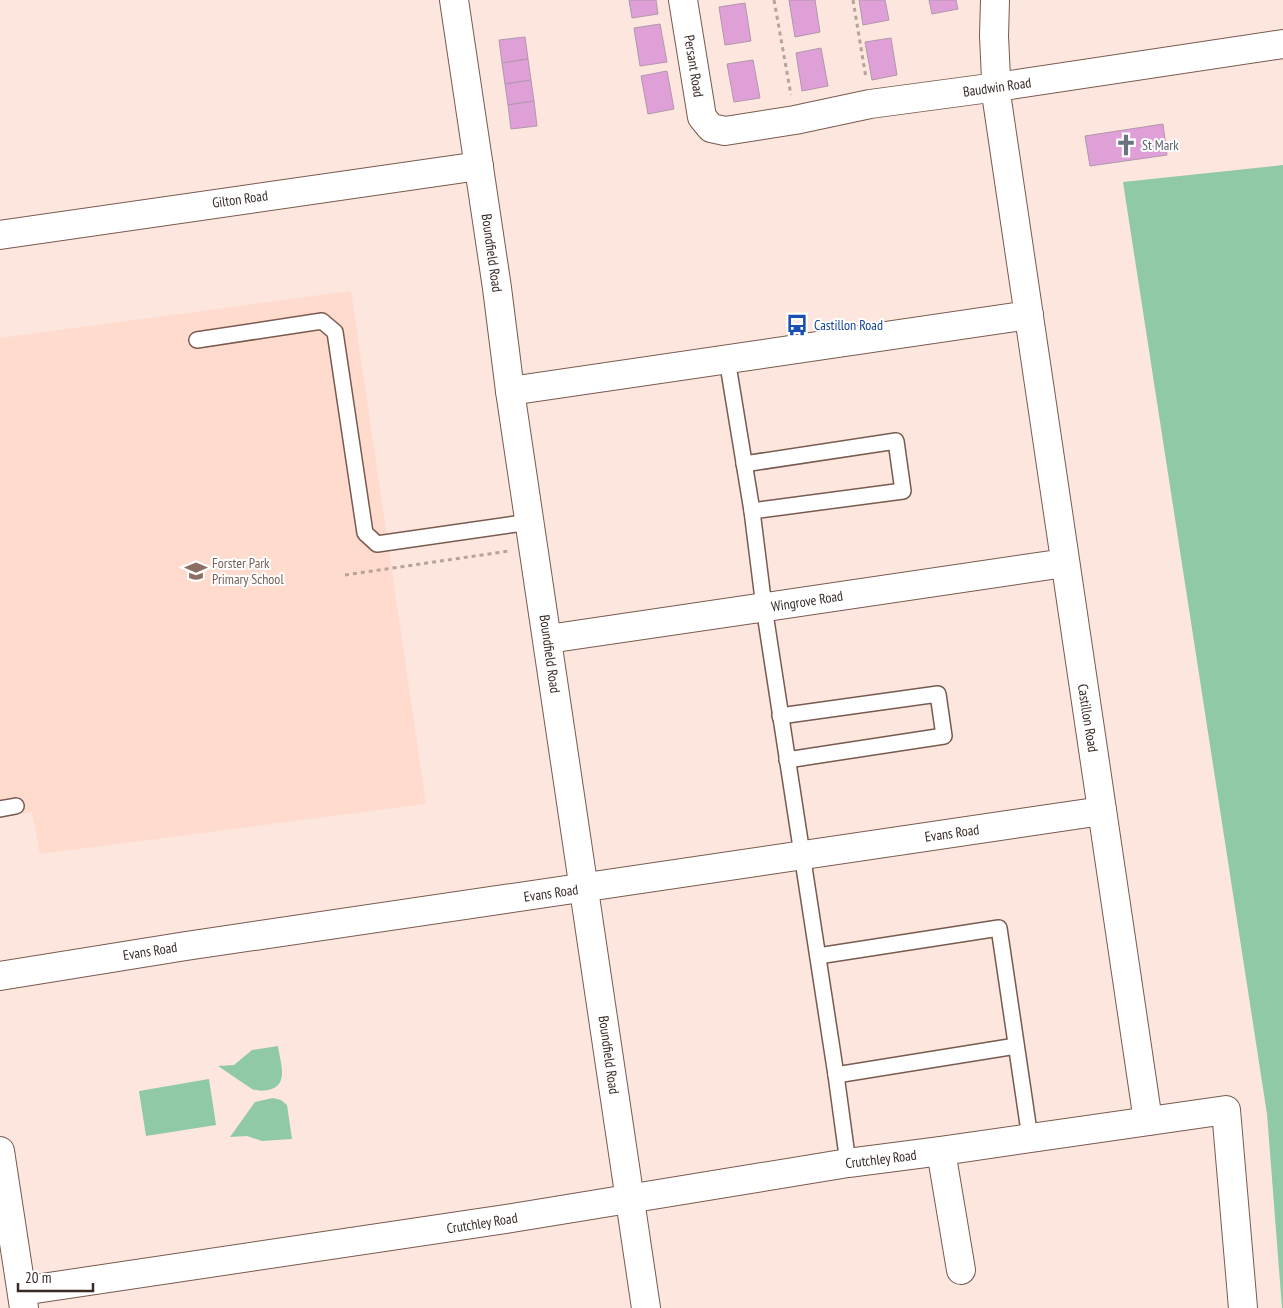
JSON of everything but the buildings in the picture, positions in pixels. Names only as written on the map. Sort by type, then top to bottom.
[{"type":"street","name":"Boundfield Road","points":[[454,0],[646,1308]]},
{"type":"street","name":"Persant Road","points":[[683,0],[702,117],[711,128]]},
{"type":"street","name":"Castillon Road","points":[[995,0],[994,36],[997,88],[1148,1121]]},
{"type":"street","name":"Baudwin Road","points":[[711,128],[725,131],[795,120],[870,104],[997,88],[1283,44]]},
{"type":"street","name":"Gilton Road","points":[[0,234],[479,166]]},
{"type":"street","points":[[510,391],[1029,315]]},
{"type":"street","name":"Wingrove Road","points":[[548,639],[1065,563]]},
{"type":"street","name":"Evans Road","points":[[0,976],[205,943],[1102,811]]},
{"type":"street","name":"Crutchley Road","points":[[23,1300],[848,1163],[941,1152],[1226,1110],[1243,1308]]},
{"type":"street","points":[[0,1151],[23,1300]]},
{"type":"street","points":[[941,1152],[961,1270]]},
{"type":"lane","points":[[197,340],[322,321],[335,332],[365,532],[376,544],[532,535]]},
{"type":"lane","points":[[727,359],[752,511],[780,716],[848,1163]]},
{"type":"lane","points":[[744,464],[896,441],[903,491],[752,511]]},
{"type":"lane","points":[[780,716],[938,694],[944,736],[787,760]]},
{"type":"lane","points":[[0,809],[16,806]]},
{"type":"lane","points":[[818,956],[999,928],[1030,1138]]},
{"type":"lane","points":[[836,1075],[1016,1046]]},
{"type":"path","points":[[774,0],[795,120]]},
{"type":"path","points":[[853,0],[870,104]]},
{"type":"path","points":[[345,575],[532,535]]},
{"type":"shaded area","name":"Forster Park Primary School","points":[[351,291],[426,804],[40,854],[32,812],[0,817],[0,338]]},
{"type":"green space","points":[[1283,165],[1282,1308],[1267,1114],[1123,182]]},
{"type":"green space","points":[[278,1046],[282,1072],[279,1084],[275,1088],[260,1091],[252,1089],[218,1066],[234,1065],[252,1050]]},
{"type":"green space","points":[[209,1079],[216,1125],[146,1136],[139,1091]]},
{"type":"green space","points":[[273,1098],[281,1100],[287,1105],[292,1139],[262,1141],[247,1136],[230,1137],[255,1102]]},
{"type":"place","name":"St Mark","points":[[1126,145]]},
{"type":"place","name":"Castillon Road","points":[[797,325]]},
{"type":"place","name":"Forster Park Primary School","points":[[196,571]]}]
